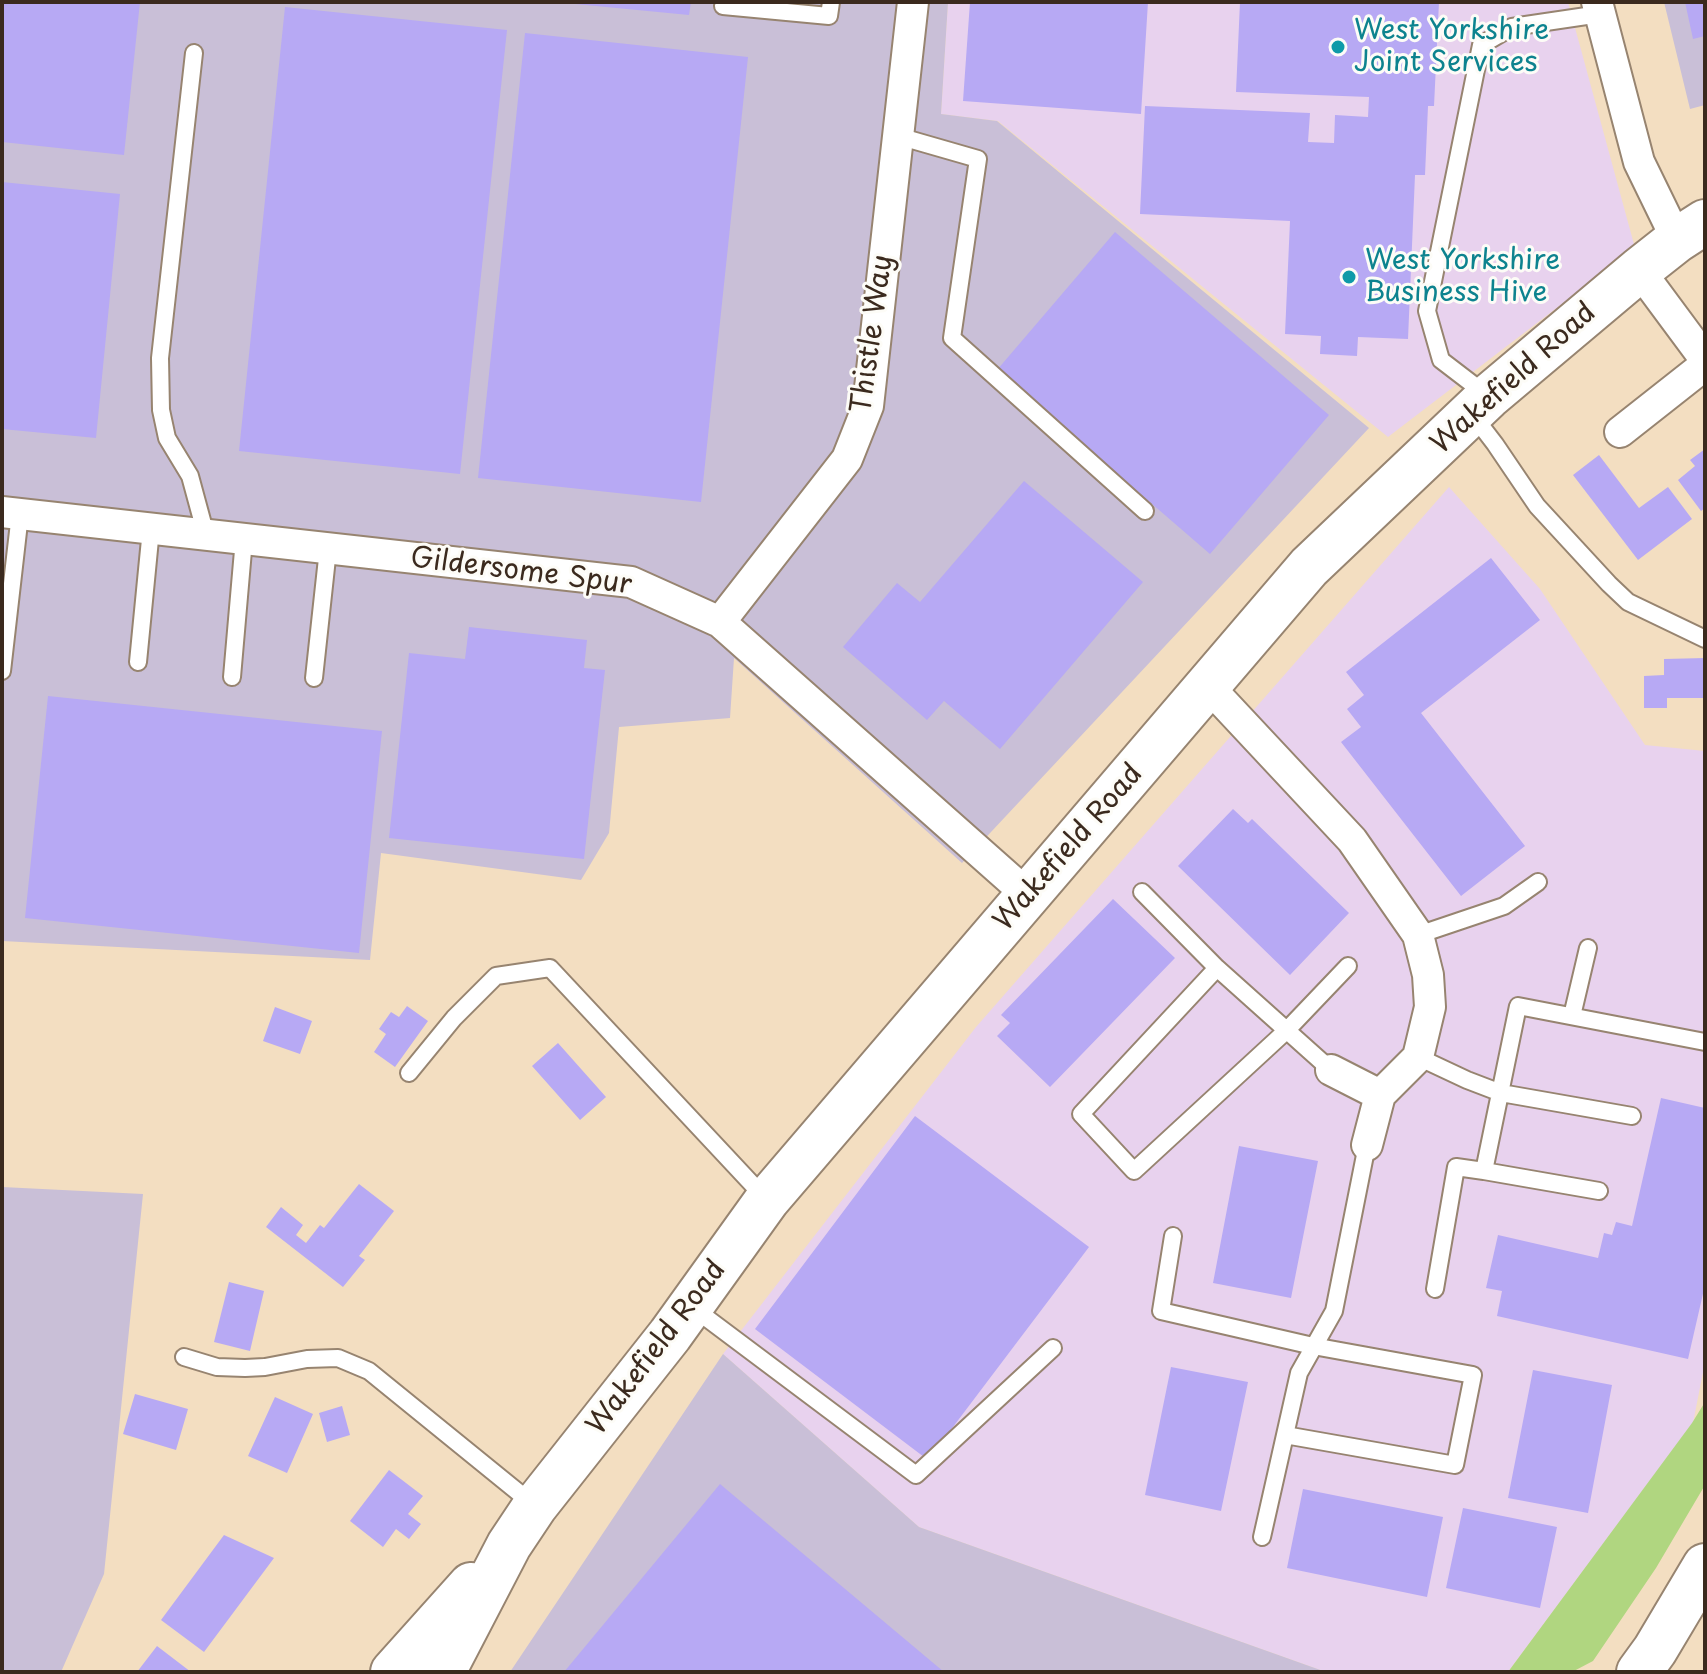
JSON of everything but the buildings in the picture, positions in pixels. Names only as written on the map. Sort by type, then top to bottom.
[{"type":"main road","name":"Wakefield Road","points":[[443,1672],[509,1545],[535,1506],[691,1306],[767,1200],[1309,567],[1480,405],[1639,270],[1691,231]]},
{"type":"main road","name":"Wakefield Road","points":[[393,1672],[509,1545]]},
{"type":"main road","points":[[1639,1672],[1705,1566]]},
{"type":"street","name":"Thistle Way","points":[[720,622],[847,459],[868,406],[913,2]]},
{"type":"street","points":[[1598,8],[1639,162],[1691,231]]},
{"type":"street","points":[[1620,432],[1705,362],[1639,270]]},
{"type":"street","name":"Gildersome Spur","points":[[11,513],[631,582],[720,622],[1028,895]]},
{"type":"street","points":[[1208,686],[1352,840],[1418,935],[1428,975],[1430,1007],[1418,1057],[1380,1095],[1367,1145]]},
{"type":"street","points":[[1331,1070],[1380,1095]]},
{"type":"lane","points":[[723,6],[829,16],[831,2]]},
{"type":"lane","points":[[1598,8],[1512,27],[1481,45],[1427,311],[1441,360],[1480,405],[1495,444],[1537,506],[1628,602],[1705,639]]},
{"type":"lane","points":[[194,53],[160,358],[161,410],[167,438],[190,476],[206,535]]},
{"type":"lane","points":[[898,136],[978,159],[952,338],[1145,511]]},
{"type":"lane","points":[[2,671],[11,513]]},
{"type":"lane","points":[[138,662],[151,529]]},
{"type":"lane","points":[[232,677],[244,539]]},
{"type":"lane","points":[[314,678],[328,549]]},
{"type":"lane","points":[[1418,935],[1504,906],[1538,882]]},
{"type":"lane","points":[[1142,892],[1217,968],[1331,1070]]},
{"type":"lane","points":[[1572,1016],[1588,948]]},
{"type":"lane","points":[[1217,968],[1081,1114],[1134,1171],[1286,1031],[1348,966]]},
{"type":"lane","points":[[409,1073],[454,1018],[496,976],[550,968],[767,1200]]},
{"type":"lane","points":[[1484,1171],[1518,1006],[1705,1042]]},
{"type":"lane","points":[[1418,1057],[1501,1093],[1632,1116]]},
{"type":"lane","points":[[1262,1537],[1299,1373],[1334,1311],[1367,1145]]},
{"type":"lane","points":[[1435,1289],[1456,1167],[1599,1191]]},
{"type":"lane","points":[[1173,1236],[1161,1311],[1313,1346],[1473,1375],[1455,1465],[1285,1435]]},
{"type":"lane","points":[[691,1306],[916,1475],[1053,1348]]},
{"type":"lane","points":[[184,1357],[217,1367],[245,1368],[338,1358],[369,1371],[535,1506]]},
{"type":"shaded area","points":[[2,2],[948,2],[941,114],[997,121],[1369,428],[962,863],[734,658],[730,718],[619,727],[609,833],[581,880],[381,853],[370,960],[2,941]]},
{"type":"shaded area","name":"West Yorkshire Joint Services","points":[[948,2],[1568,2],[1635,248],[1388,437],[998,121],[941,114]]},
{"type":"shaded area","points":[[1664,2],[1705,2],[1705,105],[1690,109]]},
{"type":"shaded area","points":[[1449,487],[1540,589],[1645,745],[1705,751],[1705,1362],[1693,1423],[1508,1672],[1326,1672],[919,1527],[723,1354],[976,1027]]},
{"type":"shaded area","points":[[2,1187],[143,1194],[104,1574],[61,1672],[2,1672]]},
{"type":"shaded area","points":[[723,1354],[919,1527],[1326,1672],[510,1672]]},
{"type":"green space","points":[[1705,1402],[1705,1485],[1656,1568],[1593,1661],[1572,1672],[1508,1672],[1692,1423]]},
{"type":"place","name":"West Yorkshire Joint Services","points":[[1338,47]]},
{"type":"place","name":"West Yorkshire Business Hive","points":[[1349,277]]}]
